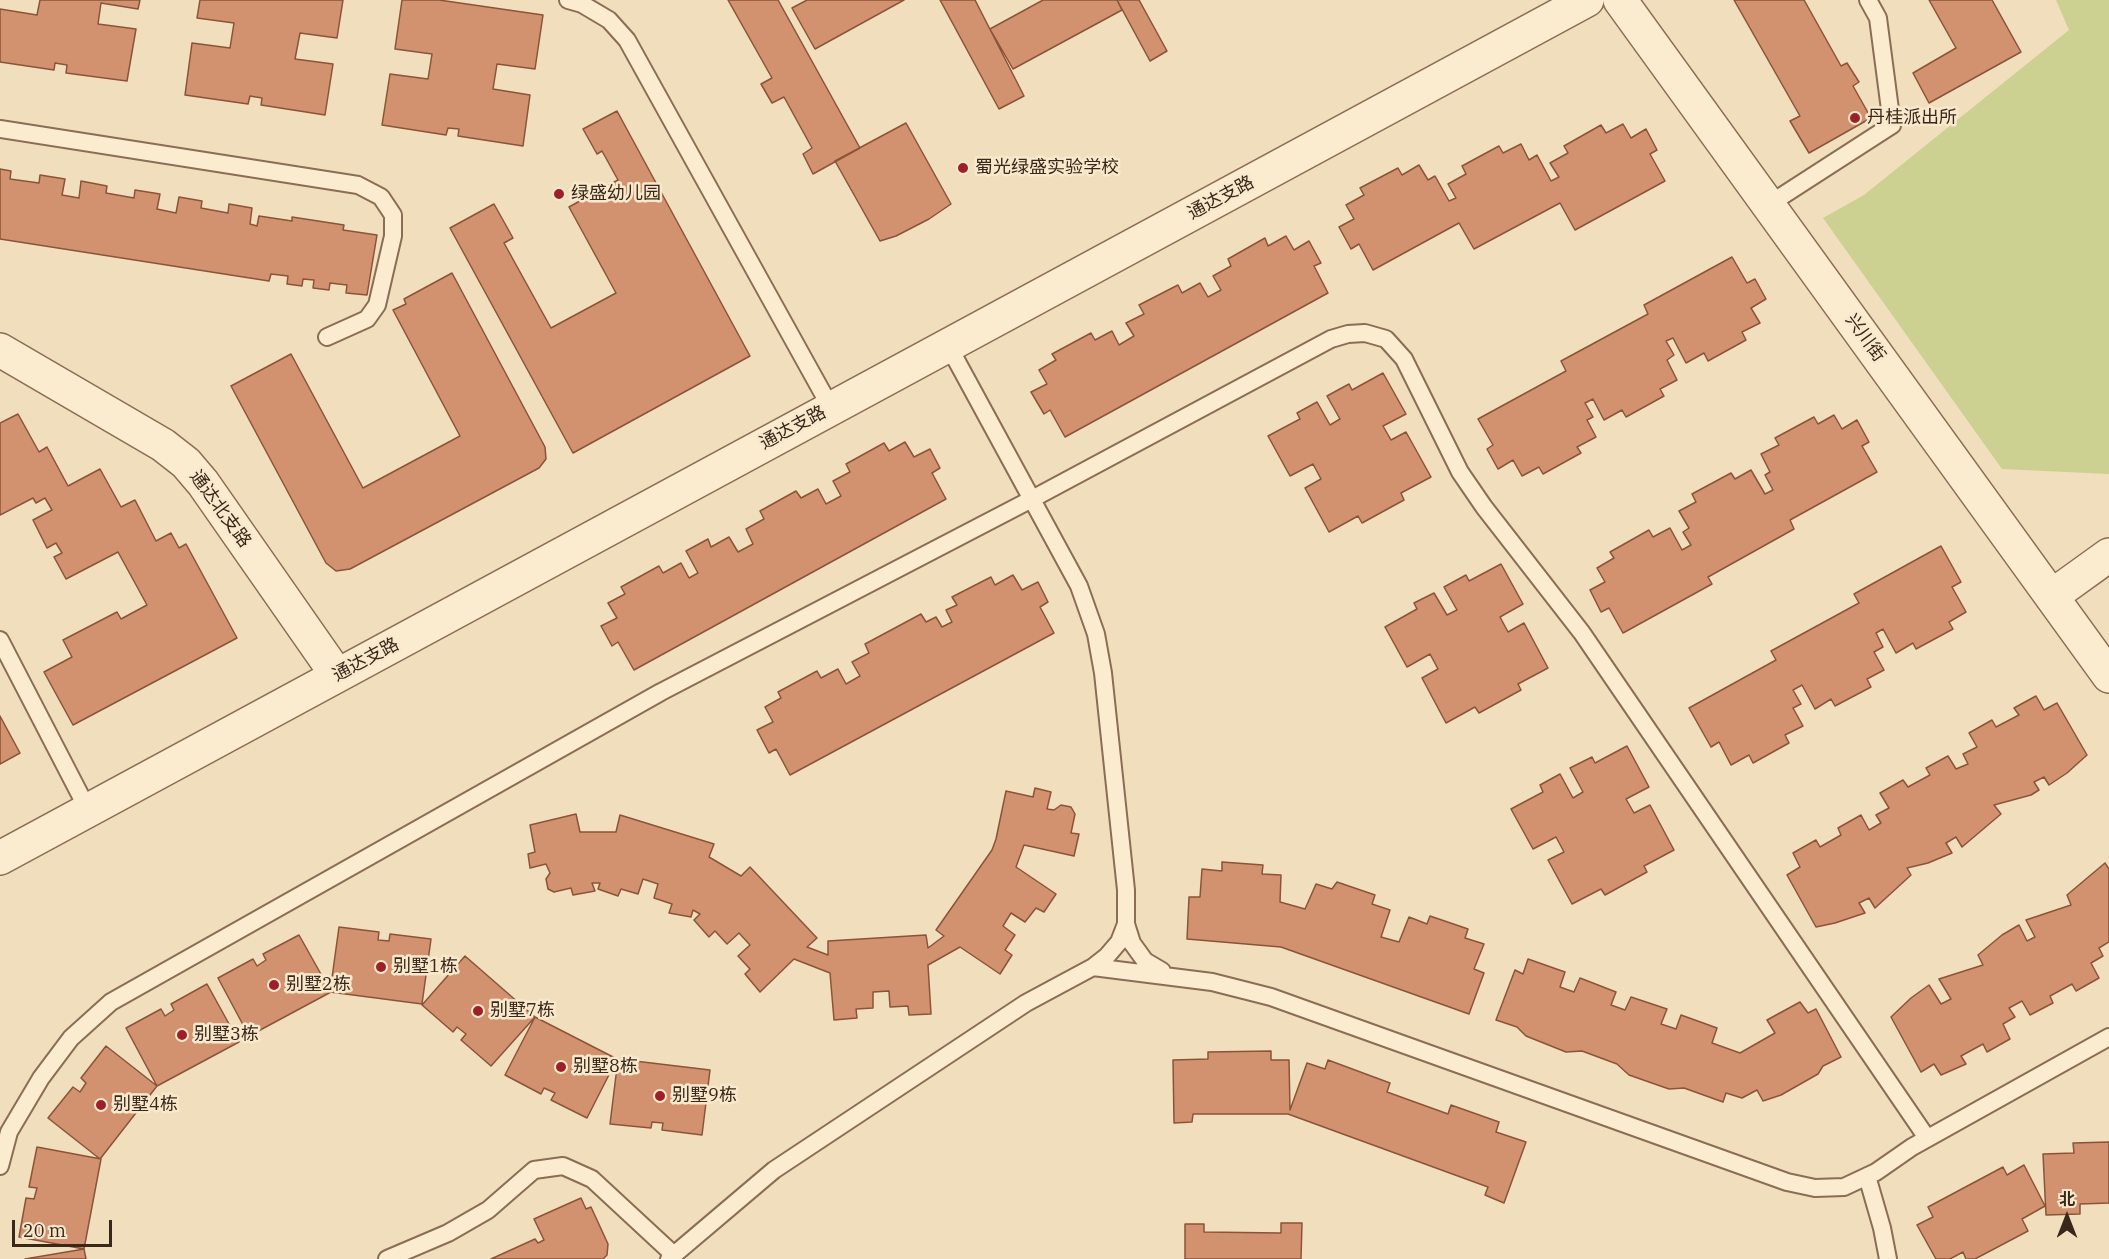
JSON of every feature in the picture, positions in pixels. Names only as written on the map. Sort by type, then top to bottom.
[{"type":"street","name":"通达支路","points":[[0,858],[1587,0]]},
{"type":"street","name":"兴川街","points":[[1620,0],[2109,676]]},
{"type":"street","name":"通达北支路","points":[[0,350],[163,445],[186,463],[203,483],[337,675]]},
{"type":"street","points":[[2052,596],[2109,555]]},
{"type":"lane","points":[[568,0],[582,4],[609,20],[627,40],[831,408]]},
{"type":"lane","points":[[1768,205],[1892,125],[1878,18],[1868,0]]},
{"type":"lane","points":[[0,129],[358,185],[381,197],[393,215],[393,237],[378,305],[367,319],[327,337]]},
{"type":"lane","points":[[0,1166],[9,1132],[41,1078],[71,1038],[111,1002],[661,692],[1032,499],[1331,339],[1348,334],[1365,333],[1386,339],[1404,359],[1466,480],[1484,507],[1582,633],[1927,1138]]},
{"type":"lane","points":[[948,345],[1079,586],[1096,634],[1103,673],[1126,890],[1126,924],[1132,943],[1145,961],[1172,976]]},
{"type":"lane","points":[[2,651],[88,810]]},
{"type":"lane","points":[[387,1259],[448,1233],[489,1210],[534,1170],[563,1166],[592,1179],[671,1256],[774,1170],[1026,1003],[1093,967],[1119,942],[1126,924]]},
{"type":"lane","points":[[1093,967],[1212,982],[1271,997],[1787,1182],[1815,1188],[1844,1187],[1867,1176],[1927,1138],[2109,1037]]},
{"type":"lane","points":[[1867,1176],[1888,1259]]},
{"type":"green space","points":[[2056,0],[2109,0],[2109,474],[2002,469],[1823,218],[1864,195],[2069,30]]},
{"type":"building","points":[[40,0],[140,0],[138,9],[101,3],[98,24],[136,29],[127,81],[66,73],[67,65],[55,63],[54,70],[0,62],[0,9],[37,15]]},
{"type":"building","points":[[200,0],[343,0],[337,38],[300,33],[295,59],[333,64],[325,115],[261,105],[262,98],[250,96],[248,104],[185,95],[192,43],[230,48],[234,23],[197,18]]},
{"type":"building","points":[[402,0],[439,0],[543,15],[535,69],[497,64],[493,89],[530,95],[523,146],[458,136],[459,129],[448,128],[446,135],[382,125],[390,74],[428,79],[432,54],[395,49]]},
{"type":"building","points":[[728,0],[778,0],[860,148],[813,174],[803,154],[812,148],[784,97],[772,103],[761,84],[772,78]]},
{"type":"building","points":[[807,0],[904,0],[815,49],[792,8]]},
{"type":"building","points":[[940,0],[975,0],[1024,96],[999,109]]},
{"type":"building","points":[[1043,0],[1117,0],[1122,10],[1013,69],[990,29]]},
{"type":"building","points":[[1117,0],[1139,0],[1167,51],[1150,61]]},
{"type":"building","points":[[1734,0],[1804,0],[1841,66],[1847,63],[1859,82],[1853,86],[1871,118],[1809,153],[1790,121],[1800,116]]},
{"type":"building","points":[[1929,0],[1992,0],[2021,52],[1929,103],[1913,73],[1956,48]]},
{"type":"building","points":[[617,111],[750,356],[573,453],[450,228],[494,204],[513,238],[504,243],[551,328],[616,293],[569,207],[618,180],[602,151],[597,154],[583,129]]},
{"type":"building","points":[[906,123],[951,204],[929,219],[896,236],[880,241],[835,161]]},
{"type":"building","points":[[1623,124],[1631,138],[1646,129],[1657,150],[1650,154],[1665,181],[1575,230],[1560,203],[1474,249],[1459,223],[1373,270],[1359,244],[1351,249],[1339,227],[1354,219],[1346,205],[1364,195],[1360,188],[1398,168],[1402,175],[1419,165],[1428,180],[1435,176],[1449,201],[1456,198],[1448,184],[1466,174],[1462,166],[1499,146],[1503,153],[1521,144],[1529,160],[1537,155],[1551,181],[1559,177],[1550,163],[1568,153],[1564,146],[1601,125],[1606,133]]},
{"type":"building","points":[[0,169],[11,171],[10,179],[39,183],[40,175],[65,179],[62,195],[79,198],[81,181],[107,186],[106,193],[134,198],[135,190],[160,194],[157,209],[176,213],[179,197],[202,201],[201,208],[228,213],[229,204],[252,208],[250,224],[257,226],[259,216],[292,221],[292,217],[344,225],[343,230],[377,235],[367,295],[346,293],[347,285],[330,283],[329,290],[313,288],[314,280],[303,279],[302,286],[287,284],[288,276],[271,274],[269,281],[0,239]]},
{"type":"building","points":[[1286,236],[1294,250],[1309,241],[1321,263],[1314,266],[1328,293],[1065,437],[1050,410],[1044,414],[1031,392],[1047,384],[1039,370],[1056,360],[1052,354],[1091,333],[1095,340],[1112,331],[1119,345],[1134,336],[1126,323],[1144,314],[1139,305],[1178,285],[1182,293],[1200,283],[1208,297],[1221,290],[1213,276],[1231,266],[1228,259],[1265,238],[1268,246]]},
{"type":"building","points":[[1732,257],[1747,283],[1755,279],[1766,299],[1751,308],[1760,323],[1742,332],[1746,340],[1708,361],[1704,353],[1686,363],[1673,338],[1666,341],[1674,355],[1667,360],[1677,380],[1660,389],[1664,396],[1626,417],[1622,410],[1604,420],[1593,399],[1585,403],[1593,417],[1587,420],[1596,437],[1577,447],[1581,453],[1543,474],[1539,467],[1522,476],[1513,460],[1498,469],[1487,449],[1493,445],[1478,419],[1566,371],[1561,361],[1648,314],[1644,305]]},
{"type":"building","points":[[452,273],[545,447],[546,459],[539,468],[350,569],[336,571],[326,563],[231,386],[291,354],[363,488],[460,436],[393,310],[406,304],[404,299]]},
{"type":"building","points":[[1383,373],[1406,414],[1383,426],[1391,440],[1406,432],[1431,477],[1401,493],[1404,500],[1362,523],[1358,516],[1329,532],[1305,488],[1321,479],[1313,464],[1290,476],[1268,436],[1300,419],[1297,413],[1317,402],[1330,425],[1340,419],[1327,396],[1349,384],[1352,390]]},
{"type":"building","points":[[18,414],[39,452],[47,447],[68,486],[100,469],[121,507],[135,500],[156,541],[171,533],[179,548],[186,544],[237,638],[73,725],[44,672],[72,657],[63,640],[117,612],[121,619],[147,605],[118,552],[66,579],[54,557],[62,553],[56,543],[47,548],[33,520],[52,510],[45,498],[36,503],[33,498],[0,515],[0,423]]},
{"type":"building","points":[[1834,415],[1842,429],[1857,420],[1869,442],[1862,446],[1877,472],[1790,520],[1794,529],[1708,577],[1712,584],[1623,633],[1609,608],[1601,612],[1590,590],[1605,582],[1597,568],[1614,558],[1610,552],[1649,530],[1653,537],[1670,528],[1682,550],[1691,545],[1683,532],[1689,528],[1679,511],[1696,502],[1692,494],[1731,473],[1735,479],[1751,470],[1765,494],[1773,490],[1765,475],[1770,472],[1761,454],[1779,445],[1775,438],[1814,417],[1818,424]]},
{"type":"building","points":[[905,442],[914,457],[930,449],[940,468],[932,473],[946,499],[634,670],[618,642],[612,646],[601,626],[617,618],[608,603],[625,594],[621,587],[659,566],[663,573],[681,563],[689,578],[698,573],[686,551],[708,539],[711,547],[729,537],[738,552],[753,544],[746,529],[764,519],[760,511],[796,491],[801,498],[818,489],[826,504],[841,496],[833,481],[850,472],[846,464],[884,443],[889,451]]},
{"type":"building","points":[[1941,546],[1961,582],[1952,587],[1966,612],[1949,622],[1953,629],[1916,649],[1913,643],[1896,653],[1883,629],[1876,633],[1883,647],[1874,652],[1884,670],[1867,679],[1871,687],[1835,706],[1831,699],[1815,709],[1802,685],[1793,690],[1801,704],[1793,708],[1803,726],[1785,735],[1789,743],[1753,763],[1749,755],[1731,765],[1719,742],[1711,747],[1689,708],[1776,660],[1771,651],[1859,603],[1854,594]]},
{"type":"building","points":[[1501,564],[1523,604],[1500,617],[1508,632],[1524,623],[1548,668],[1518,684],[1521,690],[1479,713],[1475,707],[1446,723],[1422,678],[1438,669],[1430,654],[1407,667],[1385,627],[1417,609],[1414,603],[1434,593],[1447,615],[1457,610],[1444,587],[1466,575],[1469,581]]},
{"type":"building","points":[[1013,575],[1022,590],[1038,582],[1048,602],[1040,607],[1054,633],[790,775],[776,749],[769,753],[757,730],[773,722],[765,707],[781,698],[778,692],[817,671],[821,678],[838,669],[846,684],[860,676],[852,662],[869,653],[865,644],[921,614],[926,622],[936,617],[942,627],[952,622],[946,610],[957,605],[952,597],[991,577],[995,585]]},
{"type":"building","points":[[2036,696],[2044,710],[2057,703],[2087,755],[2049,785],[2044,777],[2034,782],[2039,790],[2031,795],[1994,805],[2001,814],[1962,847],[1956,837],[1946,843],[1952,853],[1928,863],[1907,868],[1911,875],[1875,908],[1869,898],[1859,903],[1865,913],[1816,927],[1787,875],[1800,867],[1793,853],[1816,840],[1820,847],[1841,835],[1838,828],[1861,815],[1869,830],[1881,823],[1876,815],[1889,808],[1880,793],[1903,780],[1908,787],[1930,775],[1926,768],[1948,756],[1956,769],[1968,764],[1963,754],[1977,747],[1969,733],[1992,720],[1996,727],[2019,715],[2014,708]]},
{"type":"building","points":[[0,716],[20,753],[0,764]]},
{"type":"building","points":[[1627,746],[1649,787],[1626,799],[1634,813],[1650,805],[1674,850],[1644,866],[1647,872],[1605,895],[1601,889],[1572,904],[1548,860],[1564,852],[1556,837],[1533,849],[1511,809],[1543,792],[1540,785],[1560,774],[1573,798],[1583,792],[1570,768],[1592,757],[1595,763]]},
{"type":"building","points":[[1035,788],[1051,792],[1047,809],[1054,810],[1061,805],[1071,807],[1075,814],[1071,833],[1079,834],[1074,856],[1024,845],[1016,867],[1056,894],[1044,912],[1036,908],[1025,922],[1011,913],[1003,926],[1015,935],[1005,950],[1012,955],[1000,974],[960,947],[928,965],[931,1014],[909,1015],[908,1006],[890,1007],[889,991],[873,992],[873,1008],[856,1009],[857,1018],[834,1020],[830,973],[794,959],[760,992],[745,974],[750,969],[738,956],[750,945],[739,933],[727,944],[715,931],[709,937],[694,920],[700,914],[693,910],[691,917],[669,913],[672,904],[654,898],[658,884],[643,879],[638,894],[621,889],[618,896],[598,889],[600,883],[592,883],[595,891],[573,895],[571,888],[554,892],[548,889],[546,879],[550,873],[546,864],[530,868],[528,854],[535,852],[530,825],[576,814],[580,832],[616,832],[620,815],[714,844],[709,857],[741,876],[750,867],[817,938],[807,947],[828,955],[828,941],[926,935],[928,948],[944,936],[936,930],[992,850],[1006,791],[1033,797]]},
{"type":"building","points":[[1222,862],[1263,865],[1262,874],[1281,875],[1280,902],[1305,909],[1316,884],[1332,889],[1337,882],[1375,895],[1372,904],[1390,910],[1381,937],[1399,942],[1409,917],[1427,924],[1430,916],[1468,929],[1465,938],[1484,944],[1474,969],[1484,973],[1469,1014],[1281,947],[1187,939],[1189,897],[1200,897],[1202,869],[1222,871]]},
{"type":"building","points":[[2105,863],[2109,869],[2109,942],[2099,948],[2103,956],[2091,963],[2099,978],[2076,991],[2072,984],[2050,996],[2053,1003],[2030,1015],[2022,1001],[2009,1008],[2015,1017],[2003,1024],[2010,1039],[1987,1052],[1983,1044],[1961,1056],[1966,1064],[1941,1075],[1934,1064],[1921,1072],[1891,1017],[1929,985],[1941,1004],[1951,999],[1939,979],[1983,965],[1978,955],[2002,935],[2019,925],[2027,941],[2035,937],[2026,920],[2071,905],[2067,895]]},
{"type":"building","name":"别墅1栋","points":[[339,927],[379,932],[378,940],[389,941],[390,934],[431,939],[422,1004],[330,992]]},
{"type":"building","name":"别墅2栋","points":[[299,935],[331,992],[249,1036],[218,978],[253,959],[257,966],[266,960],[263,954]]},
{"type":"building","name":"别墅7栋","points":[[465,956],[535,1017],[491,1066],[461,1040],[466,1034],[457,1027],[453,1032],[422,1005]]},
{"type":"building","points":[[1528,959],[1565,972],[1560,987],[1574,992],[1580,978],[1616,992],[1611,1005],[1625,1010],[1631,997],[1667,1009],[1661,1024],[1676,1029],[1681,1015],[1717,1028],[1712,1043],[1740,1053],[1775,1033],[1767,1020],[1800,1002],[1808,1013],[1816,1009],[1841,1057],[1823,1066],[1818,1074],[1781,1095],[1763,1101],[1757,1090],[1742,1098],[1726,1093],[1723,1102],[1684,1088],[1669,1089],[1629,1075],[1617,1064],[1582,1051],[1566,1052],[1526,1036],[1517,1027],[1496,1020],[1515,970],[1523,974]]},
{"type":"building","name":"别墅3栋","points":[[207,984],[239,1042],[157,1086],[126,1028],[161,1009],[165,1016],[174,1010],[171,1004]]},
{"type":"building","name":"别墅8栋","points":[[535,1017],[617,1059],[587,1118],[551,1100],[555,1093],[544,1088],[541,1094],[505,1075]]},
{"type":"building","name":"别墅4栋","points":[[106,1046],[157,1086],[100,1159],[48,1118],[73,1087],[80,1092],[86,1083],[81,1078]]},
{"type":"building","points":[[1271,1051],[1271,1060],[1289,1060],[1290,1110],[1307,1063],[1325,1069],[1328,1060],[1390,1083],[1387,1092],[1448,1114],[1451,1105],[1499,1122],[1496,1132],[1526,1142],[1504,1203],[1485,1195],[1488,1187],[1288,1114],[1193,1114],[1192,1122],[1174,1123],[1173,1060],[1208,1059],[1208,1052]]},
{"type":"building","name":"别墅9栋","points":[[618,1059],[710,1070],[702,1135],[662,1130],[663,1123],[652,1122],[651,1128],[610,1124]]},
{"type":"building","points":[[2109,1142],[2109,1203],[2080,1204],[2080,1214],[2046,1215],[2043,1154],[2074,1153],[2073,1143]]},
{"type":"building","points":[[37,1147],[101,1159],[84,1249],[19,1237],[26,1198],[34,1199],[37,1188],[29,1187]]},
{"type":"building","points":[[2024,1165],[2045,1206],[2022,1219],[2028,1231],[1975,1259],[1966,1259],[1963,1252],[1950,1259],[1936,1259],[1917,1225],[1933,1217],[1928,1207],[2003,1167],[2007,1175]]},
{"type":"building","points":[[581,1198],[586,1209],[591,1207],[608,1244],[607,1255],[603,1259],[491,1259],[535,1239],[538,1243],[544,1240],[534,1219]]},
{"type":"building","points":[[1281,1223],[1302,1223],[1301,1259],[1185,1259],[1185,1224],[1204,1224],[1204,1232],[1281,1233]]},
{"type":"building","points":[[84,1249],[86,1259],[25,1259]]},
{"type":"place","name":"丹桂派出所","points":[[1855,118]]},
{"type":"place","name":"蜀光绿盛实验学校","points":[[963,168]]},
{"type":"place","name":"绿盛幼儿园","points":[[559,194]]},
{"type":"place","name":"别墅1栋","points":[[381,967]]},
{"type":"place","name":"别墅2栋","points":[[274,985]]},
{"type":"place","name":"别墅7栋","points":[[478,1011]]},
{"type":"place","name":"别墅3栋","points":[[182,1035]]},
{"type":"place","name":"别墅8栋","points":[[561,1067]]},
{"type":"place","name":"别墅9栋","points":[[660,1096]]},
{"type":"place","name":"别墅4栋","points":[[101,1105]]}]
